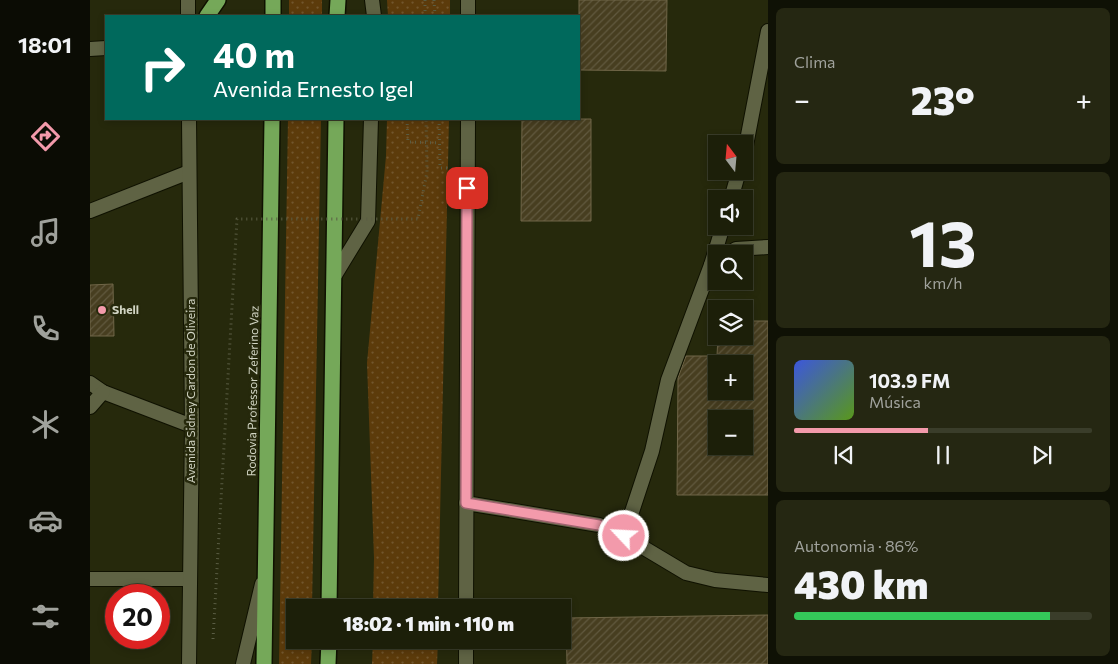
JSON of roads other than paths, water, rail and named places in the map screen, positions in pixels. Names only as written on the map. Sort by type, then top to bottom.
[{"type":"highway","points":[[208,15],[218,0]]},
{"type":"highway","points":[[273,0],[273,15]]},
{"type":"highway","points":[[337,15],[338,0]]},
{"type":"highway","name":"Rodovia Professor Zeferino Vaz","points":[[264,664],[272,120]]},
{"type":"highway","points":[[329,599],[336,120]]},
{"type":"highway","points":[[328,664],[329,649]]},
{"type":"street","points":[[188,0],[188,15]]},
{"type":"street","points":[[372,0],[374,15]]},
{"type":"street","points":[[468,0],[468,15]]},
{"type":"street","points":[[748,135],[768,31]]},
{"type":"street","points":[[90,48],[105,48]]},
{"type":"street","name":"Avenida Sidney Cardon de Oliveira","points":[[189,120],[192,426],[189,664]]},
{"type":"street","points":[[335,276],[368,221],[371,120]]},
{"type":"street","points":[[466,599],[468,120]]},
{"type":"street","points":[[90,211],[189,172]]},
{"type":"street","points":[[753,248],[768,247]]},
{"type":"street","points":[[624,536],[652,451],[668,380],[708,278]]},
{"type":"street","points":[[90,382],[104,392],[192,426]]},
{"type":"street","points":[[90,407],[104,392]]},
{"type":"street","points":[[466,503],[599,525],[624,536],[686,573],[716,580],[768,585]]},
{"type":"street","points":[[242,664],[264,574]]},
{"type":"street","points":[[90,579],[190,579]]},
{"type":"street","points":[[466,649],[466,664]]},
{"type":"place","name":"Shell","points":[[102,310]]}]
